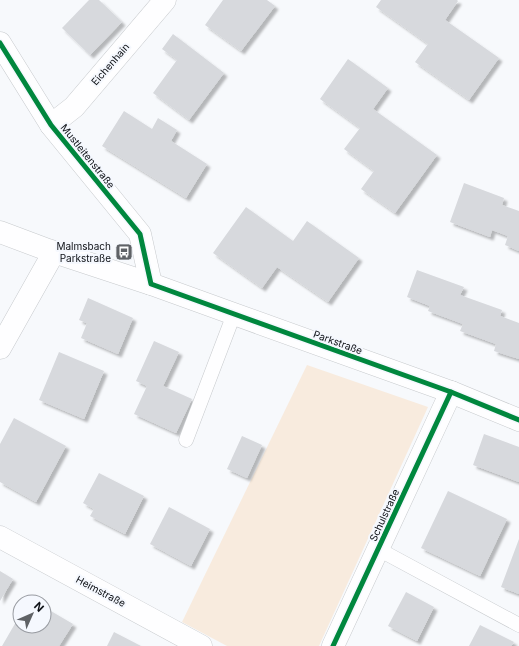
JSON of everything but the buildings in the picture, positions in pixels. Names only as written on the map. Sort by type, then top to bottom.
[{"type":"street","name":"Eichenhain","points":[[51,125],[74,107],[165,0]]},
{"type":"street","name":"Mustleitenstraße","points":[[0,43],[51,125],[140,234],[151,284]]},
{"type":"street","name":"Parkstraße","points":[[0,232],[54,252],[151,284],[451,392],[518,419]]},
{"type":"street","points":[[0,348],[54,252]]},
{"type":"street","name":"Schulstraße","points":[[333,646],[451,392]]},
{"type":"street","name":"Heimstraße","points":[[0,537],[202,646]]},
{"type":"lane","points":[[186,440],[234,314]]},
{"type":"lane","points":[[378,549],[519,625]]},
{"type":"shaded area","points":[[307,365],[428,407],[319,646],[227,646],[182,622]]},
{"type":"cycle path","points":[[0,43],[51,125],[140,234],[151,284],[451,392],[519,420]]},
{"type":"cycle path","points":[[333,646],[451,392]]},
{"type":"place","name":"Malmsbach Parkstraße","points":[[124,252]]}]
